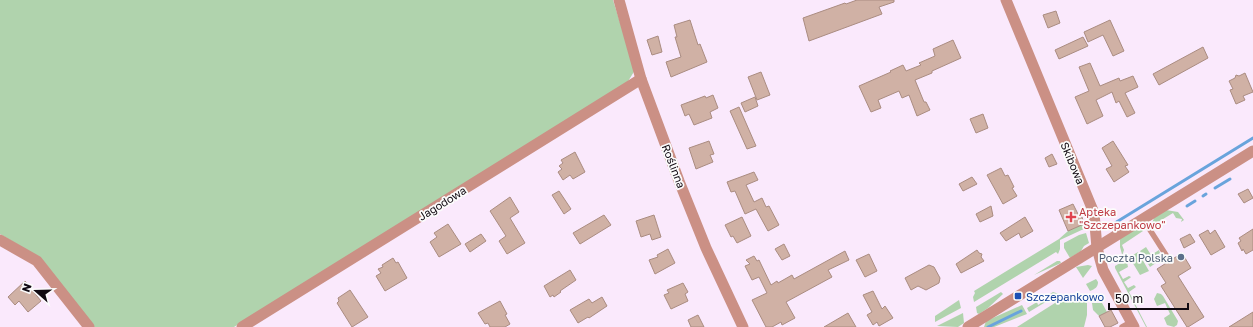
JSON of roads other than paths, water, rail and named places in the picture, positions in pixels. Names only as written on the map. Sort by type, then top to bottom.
[{"type":"street","name":"Roślinna","points":[[619,0],[641,79],[706,248],[743,327]]},
{"type":"street","name":"Skibowa","points":[[1006,0],[1094,213],[1097,248],[1103,270],[1129,325]]},
{"type":"street","name":"Jagodowa","points":[[242,327],[641,79]]},
{"type":"street","points":[[970,327],[1253,151]]},
{"type":"street","points":[[0,240],[37,261],[89,327]]},
{"type":"lane","points":[[1143,219],[1166,255]]},
{"type":"waterway","points":[[1110,226],[1253,138]]},
{"type":"waterway","points":[[1215,188],[1230,179]]},
{"type":"waterway","points":[[1187,206],[1195,201]]},
{"type":"waterway","points":[[988,327],[1021,311]]},
{"type":"place","name":"Apteka \"Szczepankowo\"","points":[[1071,217]]},
{"type":"place","name":"Poczta Polska","points":[[1181,257]]},
{"type":"place","name":"Szczepankowo","points":[[1018,296]]}]
